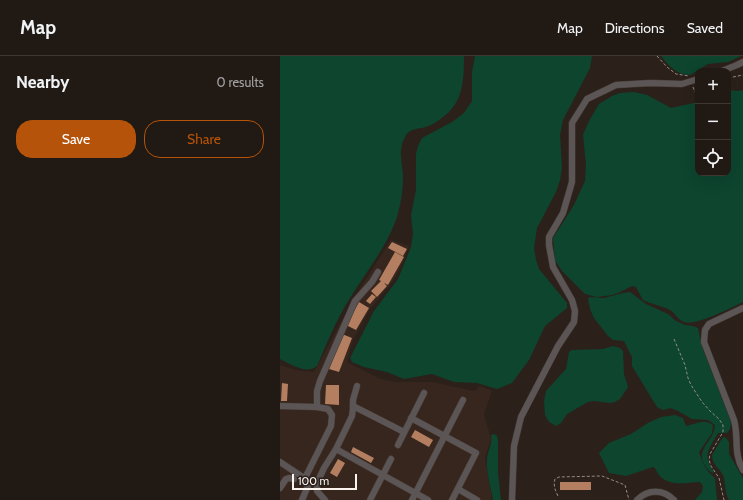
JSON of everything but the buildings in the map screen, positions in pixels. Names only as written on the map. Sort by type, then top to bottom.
[{"type":"street","points":[[730,68],[743,62]]},
{"type":"street","points":[[512,500],[514,446],[521,417],[558,346],[574,322],[575,311],[572,300],[553,267],[549,245],[549,237],[563,213],[572,182],[572,123],[587,100],[616,85],[650,83],[682,84],[695,81]]},
{"type":"street","points":[[317,407],[317,391],[320,381],[355,301],[372,282],[378,272]]},
{"type":"street","points":[[743,308],[709,324],[705,330],[704,342],[734,420],[736,427],[737,456],[743,470]]},
{"type":"street","points":[[325,500],[317,491],[317,483],[352,416],[353,400],[357,386]]},
{"type":"street","points":[[398,445],[424,394]]},
{"type":"street","points":[[412,500],[463,400]]},
{"type":"street","points":[[280,406],[317,407],[328,409],[331,414],[332,421],[305,478]]},
{"type":"street","points":[[353,406],[404,432]]},
{"type":"street","points":[[411,418],[476,453],[452,500]]},
{"type":"street","points":[[336,449],[428,500]]},
{"type":"street","points":[[370,500],[391,459]]},
{"type":"street","points":[[280,462],[305,478],[309,483],[302,500]]},
{"type":"street","points":[[280,488],[286,479],[294,479]]},
{"type":"street","points":[[458,489],[477,500]]},
{"type":"street","points":[[637,500],[645,494],[653,491],[665,494],[674,500]]},
{"type":"path","points":[[657,56],[676,74],[690,77]]},
{"type":"path","points":[[731,77],[743,75]]},
{"type":"path","points":[[693,86],[695,92]]},
{"type":"path","points":[[674,339],[686,365],[688,378],[691,385],[702,402],[723,424],[723,432],[721,437],[710,454],[710,463],[719,478],[724,500]]},
{"type":"path","points":[[558,496],[554,489],[554,485],[555,479],[559,477],[602,476],[625,485],[629,500]]},
{"type":"shaded area","points":[[391,240],[409,246],[400,269],[393,281],[370,309],[353,340],[347,362],[378,378],[395,382],[432,382],[474,391],[480,386],[492,391],[484,414],[491,439],[485,457],[492,500],[280,500],[280,365],[296,370],[314,372],[354,298]]},
{"type":"green space","points":[[280,56],[464,56],[462,84],[453,107],[447,114],[431,125],[412,130],[405,137],[401,147],[403,178],[400,205],[392,231],[340,315],[317,366],[308,369],[298,368],[280,359]]},
{"type":"green space","points":[[475,56],[592,56],[590,68],[563,120],[560,135],[562,167],[560,180],[556,192],[537,228],[534,248],[539,269],[567,303],[567,308],[545,326],[529,360],[512,383],[497,389],[477,383],[454,382],[432,374],[404,379],[387,372],[364,367],[352,362],[350,358],[374,311],[398,279],[411,247],[413,234],[411,215],[416,190],[416,154],[418,146],[422,138],[452,122],[464,113],[472,101],[472,72]]},
{"type":"green space","points":[[661,56],[741,56],[728,62],[708,64],[701,68],[695,68],[695,72],[690,75],[677,72]]},
{"type":"green space","points":[[731,90],[743,90],[743,302],[714,316],[690,323],[682,321],[670,310],[643,300],[636,287],[632,286],[612,295],[597,297],[585,294],[562,271],[555,260],[553,238],[574,205],[585,181],[586,164],[583,135],[599,104],[620,93],[634,92],[647,95],[671,108],[695,103],[695,176],[731,176]]},
{"type":"green space","points":[[630,292],[646,304],[668,314],[676,321],[698,328],[702,347],[731,422],[730,429],[727,433],[718,433],[708,452],[708,461],[714,472],[712,473],[705,466],[702,459],[702,454],[714,432],[715,425],[708,420],[692,419],[670,408],[663,410],[657,407],[632,366],[632,357],[624,341],[613,340],[594,318],[588,299],[590,297],[604,298]]},
{"type":"green space","points":[[613,346],[620,348],[623,351],[624,374],[628,387],[620,399],[610,403],[594,401],[588,402],[567,414],[561,423],[556,426],[549,422],[545,415],[544,401],[546,391],[566,369],[569,352],[572,350],[603,349]]},
{"type":"green space","points":[[675,415],[683,418],[686,426],[700,422],[706,422],[713,425],[712,433],[699,452],[705,466],[715,478],[717,500],[695,500],[702,492],[703,486],[700,482],[674,483],[663,479],[653,467],[626,476],[609,473],[599,453],[609,443],[631,434],[648,423],[661,417]]},
{"type":"green space","points":[[494,434],[497,436],[498,440],[498,473],[501,500],[493,500],[487,470],[487,457],[491,442],[491,435]]},
{"type":"green space","points":[[723,437],[729,442],[729,454],[743,478],[743,500],[729,500],[726,494],[723,475],[712,458],[712,455]]}]
